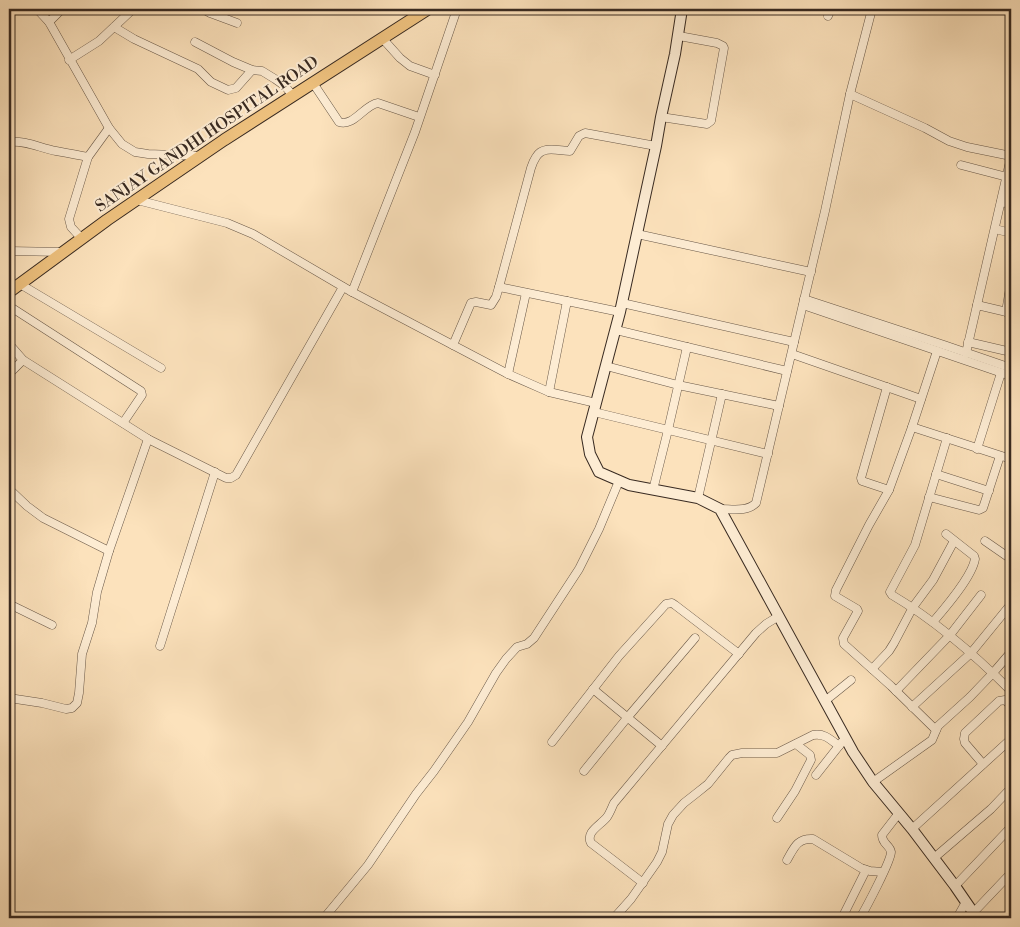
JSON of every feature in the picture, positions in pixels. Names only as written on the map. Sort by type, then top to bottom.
[{"type":"main road","name":"SANJAY GANDHI HOSPITAL ROAD","points":[[9,292],[82,238],[202,156],[428,9]]},
{"type":"street","points":[[37,9],[49,22],[109,128],[122,144],[135,152],[148,154],[202,156]]},
{"type":"street","points":[[49,22],[62,9]]},
{"type":"street","points":[[69,60],[99,41],[133,9]]},
{"type":"street","points":[[203,9],[237,23]]},
{"type":"street","points":[[352,292],[415,132],[457,9]]},
{"type":"street","points":[[682,9],[679,36],[660,117],[656,146],[616,330],[587,437],[590,454],[599,472],[629,486],[698,498],[720,509],[741,510],[751,508],[756,503],[811,272],[850,94],[872,9]]},
{"type":"street","points":[[114,27],[134,39],[198,69],[211,82],[228,90],[236,88],[252,70]]},
{"type":"street","points":[[660,117],[707,124],[711,121],[724,48],[718,43],[679,36]]},
{"type":"street","points":[[382,38],[410,66],[435,75]]},
{"type":"street","points":[[195,42],[233,62],[252,70],[262,71],[285,86],[293,96]]},
{"type":"street","points":[[313,83],[339,122],[342,123],[349,122],[373,103],[378,102],[419,117]]},
{"type":"street","points":[[850,94],[949,141],[1011,157],[1009,178],[1001,202],[966,353]]},
{"type":"street","points":[[82,238],[71,226],[69,219],[88,157],[109,128]]},
{"type":"street","points":[[454,345],[471,303],[491,305],[496,297],[536,155],[549,149],[570,151],[579,136],[585,133],[656,146]]},
{"type":"street","points":[[9,142],[25,142],[56,151],[88,157]]},
{"type":"street","points":[[960,165],[1009,178]]},
{"type":"street","points":[[137,200],[227,223],[253,234],[352,292],[508,374],[549,392],[668,430],[768,454]]},
{"type":"street","points":[[1001,202],[1011,204]]},
{"type":"street","points":[[995,229],[1011,233]]},
{"type":"street","points":[[637,234],[811,272]]},
{"type":"street","points":[[9,252],[64,252]]},
{"type":"street","points":[[977,305],[1008,313],[1011,282]]},
{"type":"street","points":[[20,284],[161,368]]},
{"type":"street","points":[[9,344],[23,360],[148,439],[226,478],[231,478],[236,475],[343,287]]},
{"type":"street","points":[[499,287],[567,301],[621,307],[794,342]]},
{"type":"street","points":[[508,374],[526,293]]},
{"type":"street","points":[[549,392],[567,301]]},
{"type":"street","points":[[804,302],[1011,376]]},
{"type":"street","points":[[804,302],[1011,368]]},
{"type":"street","points":[[9,306],[141,391],[142,395],[123,423]]},
{"type":"street","points":[[616,330],[787,371]]},
{"type":"street","points":[[968,342],[1011,352]]},
{"type":"street","points":[[653,490],[687,347]]},
{"type":"street","points":[[936,730],[844,644],[843,638],[858,611],[835,596],[835,594],[869,525],[889,490],[937,351]]},
{"type":"street","points":[[792,354],[921,399]]},
{"type":"street","points":[[9,374],[23,360]]},
{"type":"street","points":[[606,366],[678,385],[779,406]]},
{"type":"street","points":[[977,449],[1001,373]]},
{"type":"street","points":[[888,387],[861,478],[865,482],[889,490]]},
{"type":"street","points":[[698,498],[722,394]]},
{"type":"street","points":[[912,427],[1011,459]]},
{"type":"street","points":[[947,438],[915,545],[890,592],[933,622],[971,653],[1011,691]]},
{"type":"street","points":[[9,698],[66,709],[72,708],[77,703],[80,693],[82,654],[90,630],[97,592],[109,551],[148,439]]},
{"type":"street","points":[[929,496],[979,510],[982,508],[989,491],[1000,456]]},
{"type":"street","points":[[160,646],[215,472]]},
{"type":"street","points":[[936,474],[989,491]]},
{"type":"street","points":[[324,918],[368,865],[468,722],[506,659],[517,647],[527,644],[534,638],[579,569],[599,529],[619,481]]},
{"type":"street","points":[[9,489],[43,518],[109,551]]},
{"type":"street","points":[[720,509],[825,701],[842,742]]},
{"type":"street","points":[[933,622],[955,594],[975,563],[974,556],[946,534]]},
{"type":"street","points":[[985,541],[1011,559]]},
{"type":"street","points":[[872,669],[889,651],[913,607],[933,580],[954,542]]},
{"type":"street","points":[[896,691],[950,636],[981,595]]},
{"type":"street","points":[[9,604],[52,625]]},
{"type":"street","points":[[552,742],[619,656],[666,604],[676,605],[739,654]]},
{"type":"street","points":[[912,707],[971,653],[1011,604]]},
{"type":"street","points":[[643,883],[591,843],[589,839],[592,831],[606,818],[614,802],[761,628],[779,616]]},
{"type":"street","points":[[584,771],[695,638]]},
{"type":"street","points":[[874,782],[932,740],[936,730],[993,673],[1011,652]]},
{"type":"street","points":[[825,701],[851,680]]},
{"type":"street","points":[[593,689],[662,746]]},
{"type":"street","points":[[983,764],[965,743],[964,736],[999,701],[1010,701]]},
{"type":"street","points":[[615,918],[643,883],[660,856],[668,824],[673,815],[684,803],[703,789],[732,755],[742,753],[777,753],[813,734],[821,734],[842,742],[853,752],[976,915],[1011,873]]},
{"type":"street","points":[[912,830],[1011,738]]},
{"type":"street","points":[[816,775],[842,742]]},
{"type":"street","points":[[777,818],[795,791],[811,760],[810,755],[796,744]]},
{"type":"street","points":[[934,858],[987,813],[1011,788]]},
{"type":"street","points":[[860,918],[889,860],[891,852],[882,839],[882,835],[899,814]]},
{"type":"street","points":[[955,886],[1011,826]]},
{"type":"street","points":[[787,860],[800,841],[813,838],[866,870],[884,872]]},
{"type":"street","points":[[842,918],[866,870]]},
{"type":"street","points":[[957,918],[966,902]]}]
